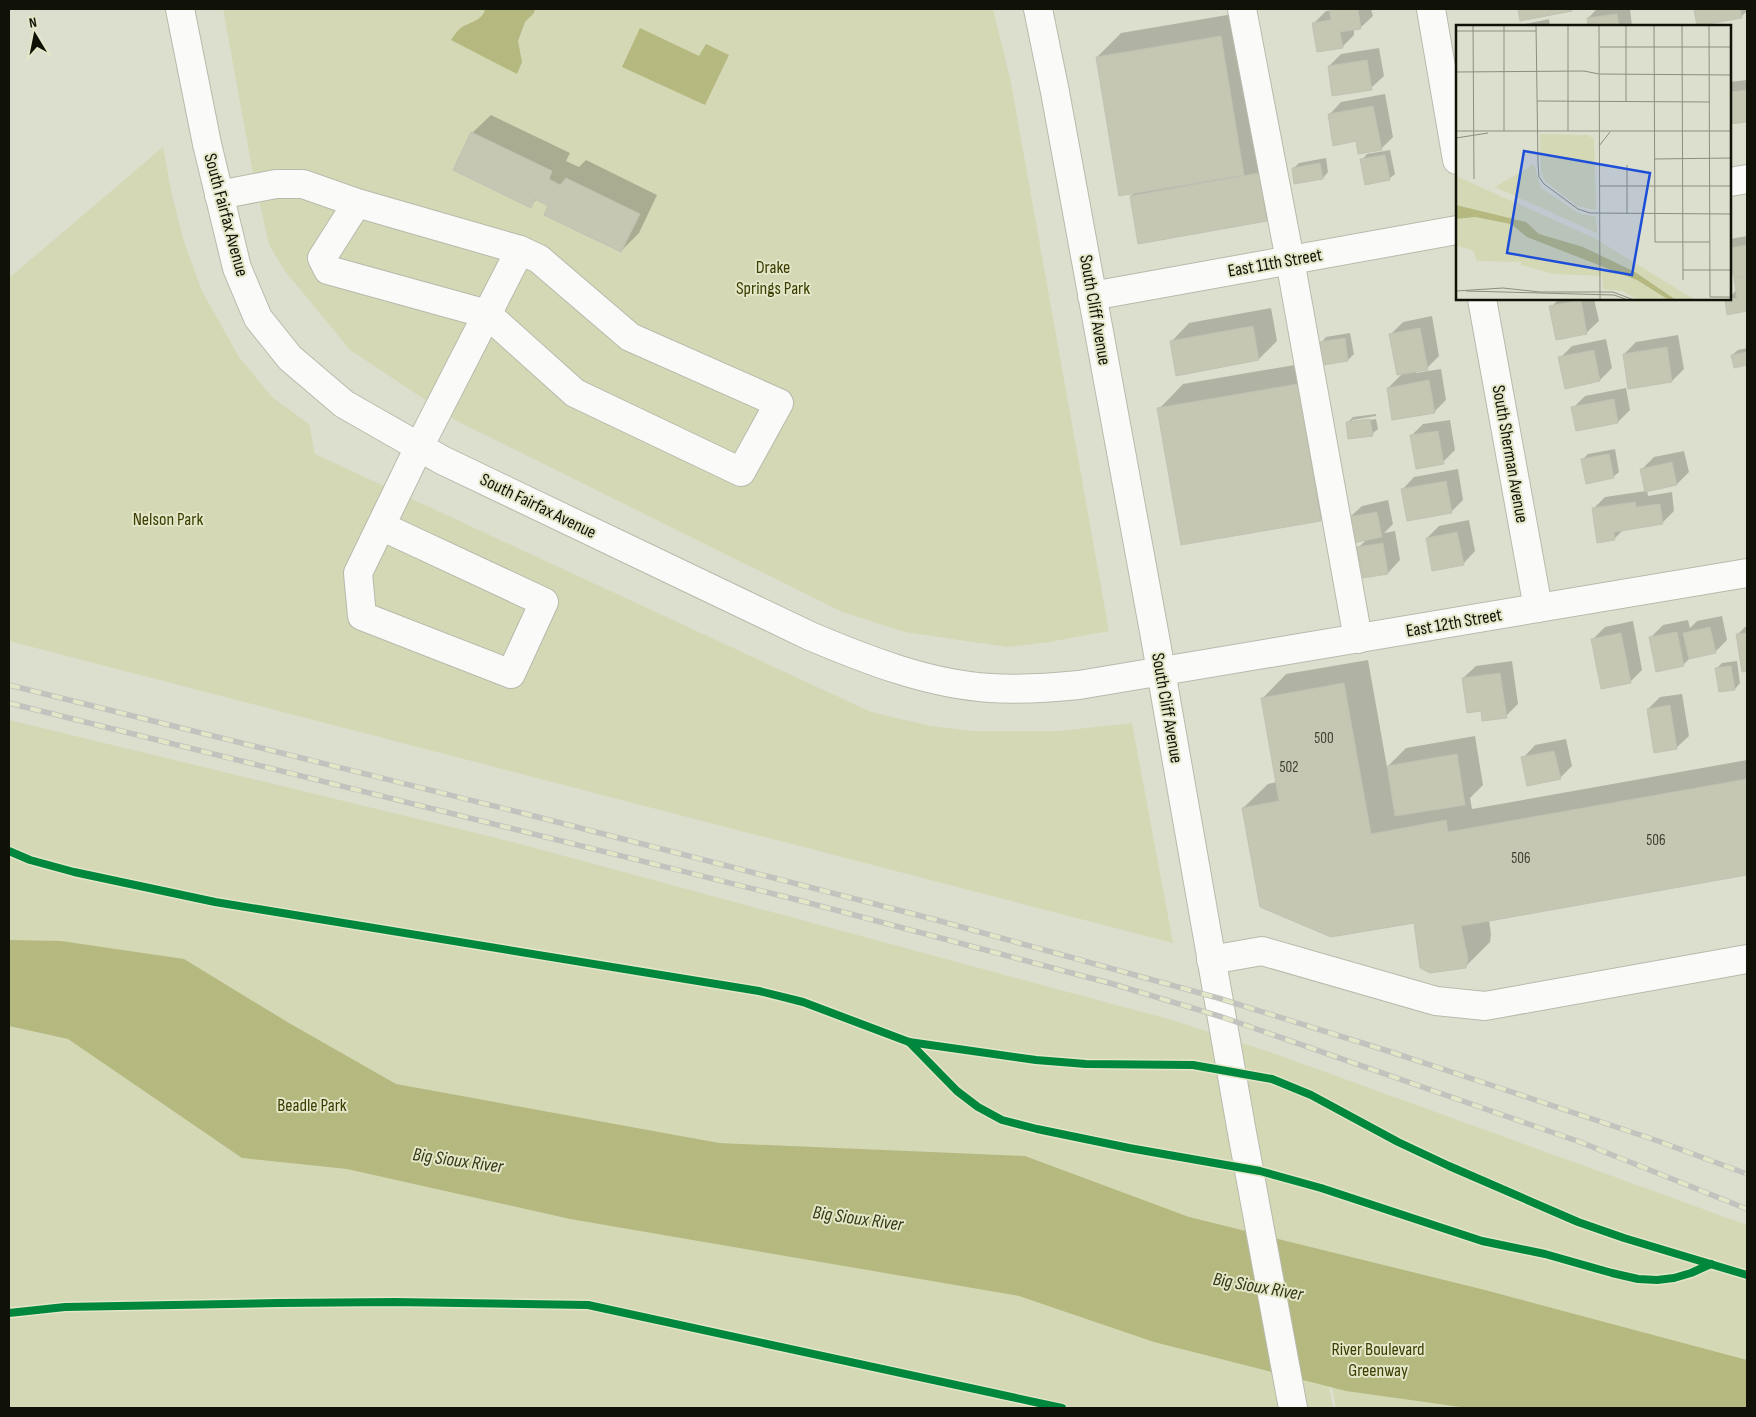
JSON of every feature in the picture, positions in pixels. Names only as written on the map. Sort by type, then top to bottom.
[{"type":"street","name":"South Fairfax Avenue","points":[[180,9],[207,144],[237,268],[258,318],[290,358],[344,404],[442,460],[810,636],[857,656],[946,681],[989,688],[1078,686],[1161,673]]},
{"type":"street","name":"South Cliff Avenue","points":[[1038,9],[1055,92],[1161,673],[1211,960],[1293,1408]]},
{"type":"street","points":[[1242,9],[1290,260],[1358,639]]},
{"type":"street","points":[[1431,9],[1456,154]]},
{"type":"street","points":[[1731,182],[1747,179]]},
{"type":"street","points":[[219,195],[276,184],[303,184],[357,203],[520,250],[539,259],[630,336],[780,403],[741,472],[575,393],[488,314],[328,270],[322,258],[357,203]]},
{"type":"street","name":"East 11th Street","points":[[1092,296],[1456,230]]},
{"type":"street","points":[[381,526],[544,602],[511,674],[362,616],[358,573],[419,447],[520,250]]},
{"type":"street","name":"South Sherman Avenue","points":[[1482,300],[1538,608]]},
{"type":"street","name":"East 12th Street","points":[[1161,673],[1747,573]]},
{"type":"street","points":[[1211,960],[1262,950],[1436,1002],[1485,1006],[1747,958]]},
{"type":"green space","name":"Drake Springs Park","points":[[223,9],[993,9],[1011,83],[1109,631],[1049,642],[1007,647],[905,632],[842,612],[457,421],[350,350],[285,271],[269,245],[252,168]]},
{"type":"green space","name":"Nelson Park","points":[[163,147],[172,195],[184,242],[202,291],[239,357],[272,397],[309,424],[315,454],[871,712],[931,726],[974,731],[1060,731],[1132,723],[1173,943],[9,641],[9,278]]},
{"type":"green space","name":"Beadle Park","points":[[9,720],[505,840],[1172,1020],[1270,1052],[1747,1225],[1747,1408],[1336,1408],[1305,1251],[1333,1408],[9,1408]]},
{"type":"water","points":[[485,9],[535,9],[534,13],[525,22],[518,41],[522,62],[517,74],[451,40],[462,27],[482,16]]},
{"type":"water","points":[[640,28],[699,56],[706,44],[729,55],[705,105],[622,67]]},
{"type":"water","name":"Big Sioux River","points":[[9,940],[61,941],[184,959],[289,1023],[396,1084],[719,1143],[1025,1156],[1189,1217],[1485,1290],[1747,1360],[1747,1408],[1468,1408],[1346,1391],[1154,1342],[1019,1296],[570,1219],[347,1169],[242,1158],[68,1039],[9,1026]]},
{"type":"building","points":[[1329,9],[1358,9],[1361,29],[1340,32],[1343,48],[1317,52],[1312,23],[1331,20]]},
{"type":"building","points":[[1518,9],[1572,9],[1572,11],[1520,21]]},
{"type":"building","points":[[1694,9],[1740,9],[1742,18],[1697,25]]},
{"type":"building","points":[[1617,14],[1619,25],[1588,25],[1587,18]]},
{"type":"building","points":[[1221,36],[1244,175],[1119,196],[1096,57]]},
{"type":"building","points":[[1367,60],[1372,90],[1332,96],[1328,66]]},
{"type":"building","points":[[1747,90],[1747,122],[1731,124],[1731,92]]},
{"type":"building","points":[[1373,106],[1382,150],[1358,154],[1356,141],[1333,146],[1328,114]]},
{"type":"building","points":[[471,132],[552,171],[549,179],[560,185],[566,178],[640,214],[621,252],[544,215],[548,206],[535,199],[531,208],[453,170]]},
{"type":"building","points":[[1385,155],[1390,180],[1365,185],[1360,159]]},
{"type":"building","points":[[1320,163],[1323,179],[1294,184],[1292,168]]},
{"type":"building","points":[[1259,173],[1267,221],[1138,244],[1130,196]]},
{"type":"building","points":[[1747,245],[1747,276],[1734,278],[1731,268],[1731,248]]},
{"type":"building","points":[[1747,276],[1747,311],[1727,315],[1725,300],[1737,298],[1734,278]]},
{"type":"building","points":[[1581,300],[1587,334],[1556,340],[1549,306]]},
{"type":"building","points":[[1253,326],[1259,360],[1176,376],[1170,341]]},
{"type":"building","points":[[1420,328],[1428,370],[1397,375],[1389,334]]},
{"type":"building","points":[[1345,338],[1348,361],[1323,365],[1319,342]]},
{"type":"building","points":[[1667,347],[1672,382],[1628,389],[1623,354]]},
{"type":"building","points":[[1594,350],[1600,381],[1565,389],[1558,357]]},
{"type":"building","points":[[1747,352],[1747,365],[1734,368],[1731,355]]},
{"type":"building","points":[[1429,380],[1435,413],[1392,420],[1387,388]]},
{"type":"building","points":[[1298,384],[1321,521],[1181,545],[1157,408]]},
{"type":"building","points":[[1614,399],[1618,423],[1576,431],[1571,407]]},
{"type":"building","points":[[1370,419],[1373,436],[1348,439],[1346,422]]},
{"type":"building","points":[[1438,431],[1444,464],[1416,469],[1410,435]]},
{"type":"building","points":[[1609,454],[1614,478],[1586,484],[1581,459]]},
{"type":"building","points":[[1672,462],[1677,485],[1645,492],[1640,469]]},
{"type":"building","points":[[1446,481],[1452,513],[1407,521],[1401,489]]},
{"type":"building","points":[[1635,502],[1636,507],[1660,504],[1663,524],[1614,532],[1615,540],[1597,543],[1592,508]]},
{"type":"building","points":[[1377,512],[1382,537],[1353,543],[1348,517]]},
{"type":"building","points":[[1457,532],[1464,565],[1432,571],[1426,538]]},
{"type":"building","points":[[1383,543],[1388,574],[1363,578],[1357,547]]},
{"type":"building","points":[[1710,627],[1716,653],[1689,659],[1683,633]]},
{"type":"building","points":[[1677,632],[1684,666],[1656,672],[1649,637]]},
{"type":"building","points":[[1621,633],[1631,683],[1601,689],[1591,639]]},
{"type":"building","points":[[1747,633],[1747,671],[1742,672],[1736,634]]},
{"type":"building","points":[[1731,666],[1735,690],[1719,692],[1715,668]]},
{"type":"building","points":[[1500,673],[1507,718],[1482,721],[1481,711],[1467,713],[1462,678]]},
{"type":"building","points":[[1344,683],[1371,834],[1446,820],[1448,832],[1747,779],[1747,875],[1461,926],[1468,959],[1466,968],[1430,973],[1420,968],[1414,923],[1331,937],[1260,907],[1242,808],[1279,801],[1261,698]]},
{"type":"building","points":[[1670,705],[1677,749],[1654,753],[1647,709]]},
{"type":"building","points":[[1554,751],[1561,779],[1527,786],[1521,757]]},
{"type":"building","points":[[1457,754],[1465,805],[1395,816],[1387,766]]},
{"type":"railway","points":[[9,685],[526,814],[929,918],[1218,998],[1497,1087],[1658,1141],[1747,1174]]},
{"type":"railway","points":[[9,703],[798,900],[1113,984],[1222,1017],[1580,1142],[1747,1209]]},
{"type":"cycle path","points":[[9,851],[30,860],[74,872],[215,902],[759,991],[803,1002],[909,1042],[1036,1060],[1086,1064],[1193,1065],[1272,1079],[1311,1095],[1398,1142],[1449,1166],[1578,1222],[1624,1238],[1747,1275]]},
{"type":"cycle path","points":[[909,1042],[957,1091],[978,1107],[1002,1120],[1129,1148],[1260,1171],[1321,1188],[1482,1241],[1545,1254],[1638,1279],[1657,1280],[1674,1278],[1711,1264]]},
{"type":"cycle path","points":[[9,1313],[65,1307],[278,1303],[394,1302],[588,1305],[1062,1408]]},
{"type":"park label","name":"River Boulevard Greenway","points":[[1378,1359]]}]
